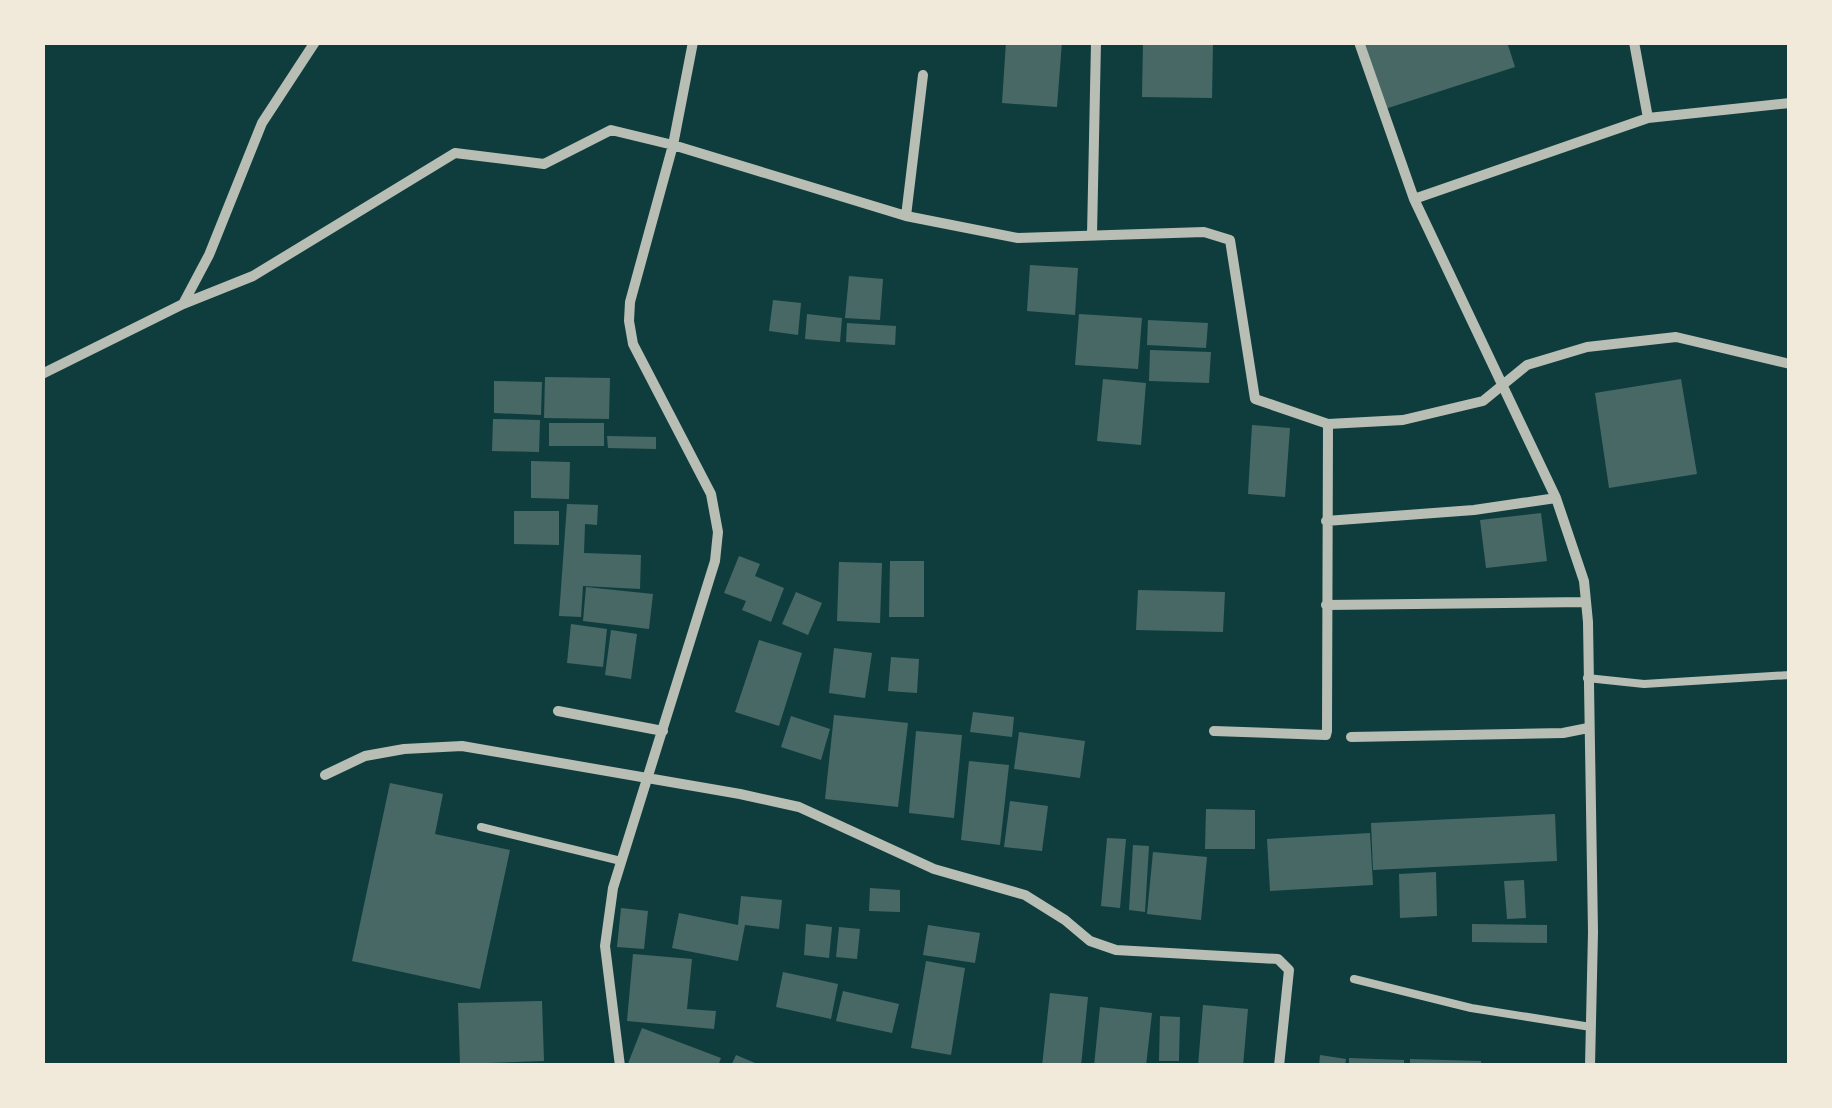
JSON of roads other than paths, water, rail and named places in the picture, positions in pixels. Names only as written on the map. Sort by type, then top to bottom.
[{"type":"street","points":[[183,304],[209,255],[262,123],[315,42]]},
{"type":"street","points":[[620,1066],[605,946],[613,888],[716,561],[718,532],[711,494],[633,344],[629,321],[630,302],[673,145],[694,42]]},
{"type":"street","points":[[1092,235],[1096,42]]},
{"type":"street","points":[[1359,42],[1414,199],[1556,498],[1584,580],[1593,932],[1590,1066]]},
{"type":"street","points":[[1634,42],[1648,118]]},
{"type":"street","points":[[906,216],[923,76]]},
{"type":"street","points":[[1414,199],[1648,118],[1790,103]]},
{"type":"street","points":[[42,374],[183,304],[253,276],[454,154],[544,164],[611,130],[906,216],[1018,238],[1204,232],[1230,240],[1256,399],[1328,424],[1403,420],[1440,413],[1483,400],[1527,365],[1587,347],[1676,337],[1790,364]]},
{"type":"street","points":[[1214,732],[1326,735],[1328,424]]},
{"type":"street","points":[[1326,522],[1474,510],[1556,498]]},
{"type":"street","points":[[1326,605],[1586,602]]},
{"type":"street","points":[[558,711],[663,731]]},
{"type":"street","points":[[1351,737],[1563,732],[1588,728]]},
{"type":"street","points":[[325,775],[365,756],[462,746],[799,807],[934,869],[1025,895],[1090,940],[1116,950],[1278,959],[1288,970],[1279,1066]]},
{"type":"lane","points":[[1587,678],[1644,684],[1790,675]]},
{"type":"lane","points":[[481,827],[622,861]]},
{"type":"lane","points":[[1354,978],[1471,1008],[1591,1027]]}]
